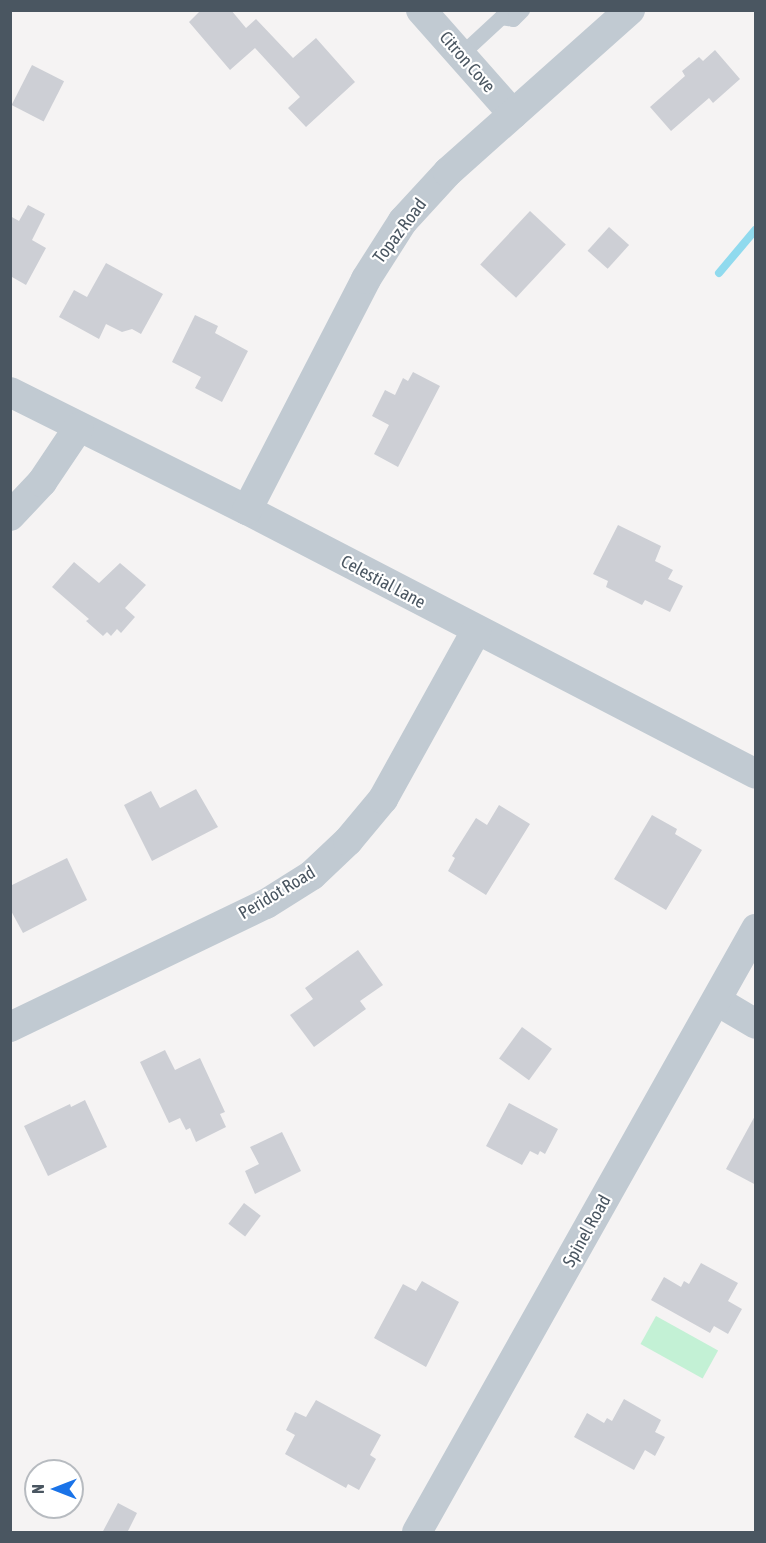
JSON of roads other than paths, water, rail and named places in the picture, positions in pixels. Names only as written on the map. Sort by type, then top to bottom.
[{"type":"street","name":"Citron Cove","points":[[421,10],[513,114]]},
{"type":"street","name":"Topaz Road","points":[[247,510],[366,279],[403,221],[448,172],[630,10]]},
{"type":"street","name":"Celestial Lane","points":[[10,392],[247,510],[476,631],[756,774]]},
{"type":"street","points":[[10,516],[42,482],[79,427]]},
{"type":"street","name":"Peridot Road","points":[[10,1027],[266,904],[312,875],[348,841],[384,799],[476,631]]},
{"type":"street","name":"Spinel Road","points":[[417,1533],[756,929]]},
{"type":"street","points":[[717,1001],[756,1024]]},
{"type":"lane","points":[[460,55],[500,14],[513,19],[522,10]]},
{"type":"waterway","points":[[719,273],[756,229]]}]
